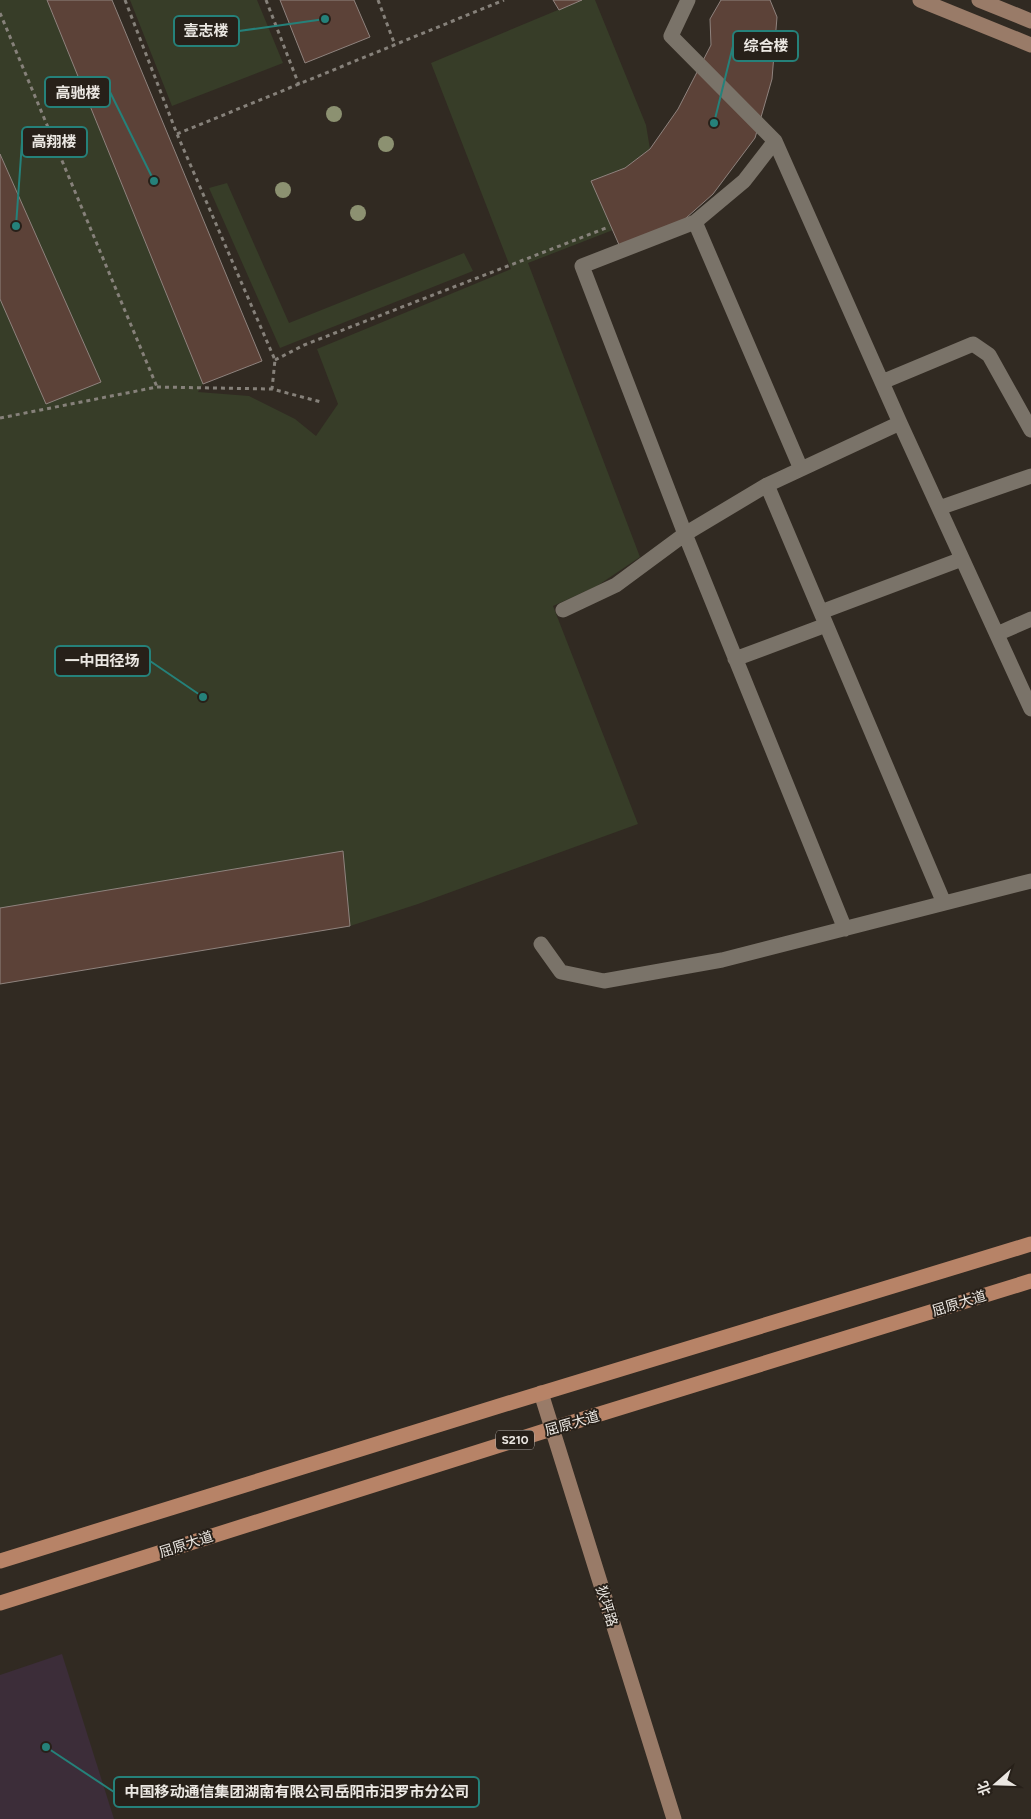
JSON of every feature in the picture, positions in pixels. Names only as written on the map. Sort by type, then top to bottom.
[{"type":"main road","points":[[0,1562],[541,1393],[1031,1244]]},
{"type":"main road","name":"屈原大道","points":[[0,1603],[551,1429],[1031,1281]]},
{"type":"street","points":[[920,0],[1031,45]]},
{"type":"street","points":[[979,0],[1031,21]]},
{"type":"street","name":"狄坪路","points":[[541,1393],[674,1819]]},
{"type":"lane","points":[[688,0],[672,36],[775,140],[900,423],[1031,709]]},
{"type":"lane","points":[[775,140],[744,181],[695,222],[582,266],[685,534],[845,929]]},
{"type":"lane","points":[[695,222],[801,469]]},
{"type":"lane","points":[[882,382],[973,344],[989,355],[1031,430]]},
{"type":"lane","points":[[563,610],[616,585],[685,534],[768,485],[900,423]]},
{"type":"lane","points":[[940,508],[1031,476]]},
{"type":"lane","points":[[768,485],[944,903]]},
{"type":"lane","points":[[736,659],[824,618],[962,559]]},
{"type":"lane","points":[[997,634],[1031,619]]},
{"type":"lane","points":[[541,944],[561,972],[604,980],[722,960],[1031,881]]},
{"type":"path","points":[[125,0],[177,134],[275,360],[272,389]]},
{"type":"path","points":[[266,0],[299,85]]},
{"type":"path","points":[[378,0],[395,45]]},
{"type":"path","points":[[177,134],[504,0]]},
{"type":"path","points":[[0,13],[157,387]]},
{"type":"path","points":[[275,360],[304,345],[612,226]]},
{"type":"path","points":[[0,418],[157,387],[272,389],[321,402]]},
{"type":"shaded area","points":[[62,1654],[114,1819],[0,1819],[0,1675]]},
{"type":"green space","points":[[0,0],[47,0],[203,384],[198,392],[249,396],[295,419],[316,436],[338,404],[317,349],[511,269],[431,63],[582,0],[595,0],[646,125],[650,149],[625,168],[591,181],[613,230],[528,263],[640,557],[597,586],[553,606],[638,824],[418,904],[350,926],[0,984],[0,299],[100,382],[0,154]]},
{"type":"green space","points":[[130,0],[257,0],[283,63],[172,106]]},
{"type":"green space","points":[[227,183],[289,323],[464,253],[473,271],[280,348],[209,188]]},
{"type":"building","points":[[47,0],[112,0],[262,361],[203,384]]},
{"type":"building","points":[[280,0],[354,0],[370,37],[305,63]]},
{"type":"building","points":[[553,0],[582,0],[559,10]]},
{"type":"building","points":[[721,0],[770,0],[777,17],[772,79],[755,138],[713,194],[677,226],[620,247],[591,181],[625,168],[650,149],[678,109],[711,45],[710,19]]},
{"type":"building","points":[[0,154],[101,382],[46,404],[0,299]]},
{"type":"building","points":[[343,851],[350,926],[0,984],[0,908]]},
{"type":"place","name":"壹志楼","points":[[325,19]]},
{"type":"place","name":"综合楼","points":[[714,123]]},
{"type":"place","name":"高驰楼","points":[[154,181]]},
{"type":"place","name":"高翔楼","points":[[16,226]]},
{"type":"place","name":"一中田径场","points":[[203,697]]},
{"type":"place","name":"中国移动通信集团湖南有限公司岳阳市汨罗市分公司","points":[[46,1747]]}]
